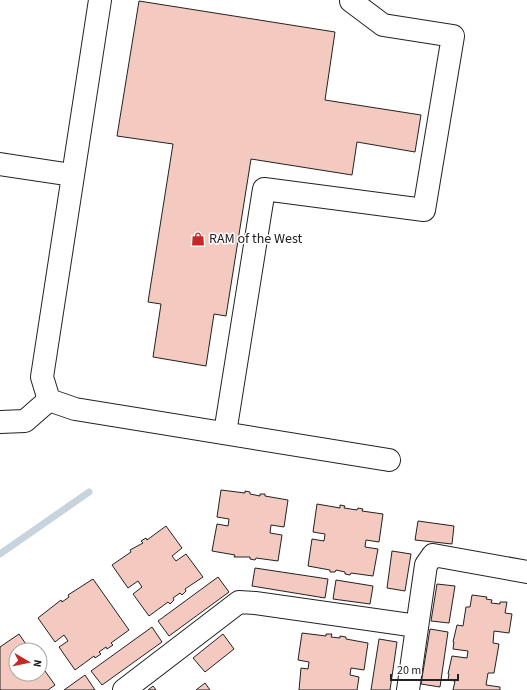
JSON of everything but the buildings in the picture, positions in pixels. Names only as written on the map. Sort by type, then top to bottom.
[{"type":"lane","points":[[48,400],[42,377],[100,0]]},
{"type":"lane","points":[[225,433],[264,189],[424,210],[454,36],[383,25],[350,0]]},
{"type":"lane","points":[[0,164],[72,175]]},
{"type":"lane","points":[[48,400],[75,409],[389,460]]},
{"type":"lane","points":[[0,422],[25,421],[48,400]]},
{"type":"lane","points":[[408,690],[426,565],[433,555],[527,572]]},
{"type":"lane","points":[[124,690],[239,602],[417,626]]},
{"type":"waterway","points":[[0,554],[89,492]]},
{"type":"place","name":"RAM of the West","points":[[198,239]]}]
